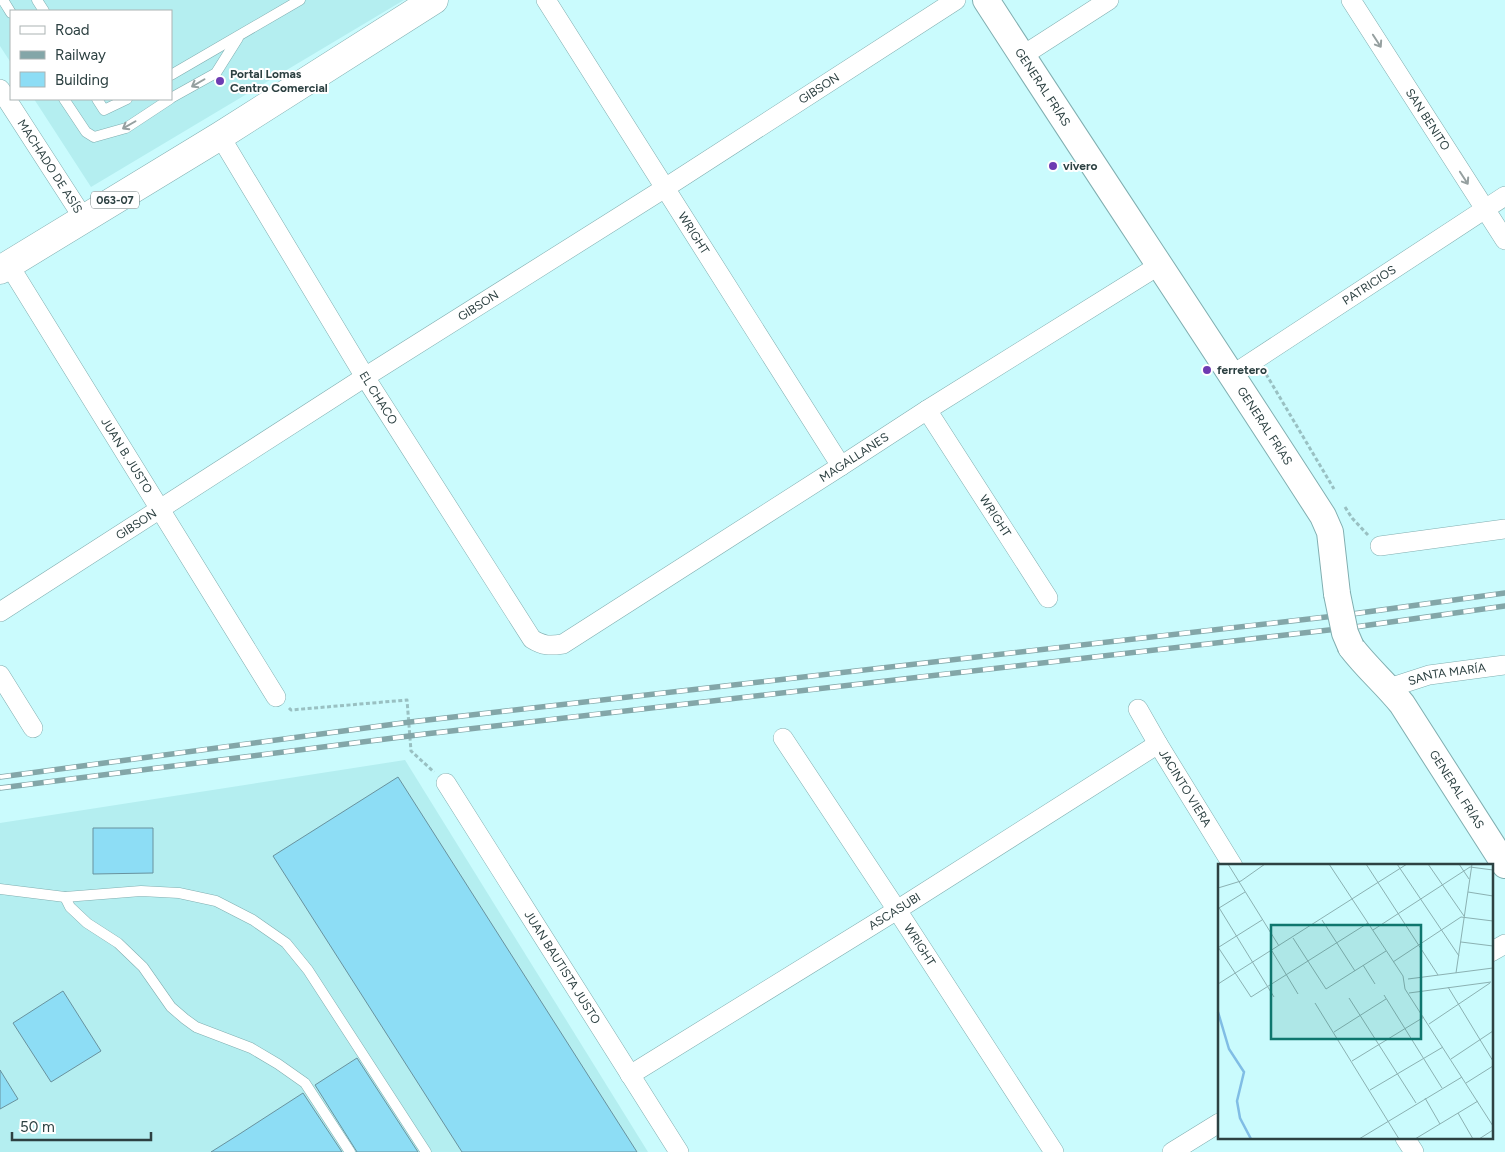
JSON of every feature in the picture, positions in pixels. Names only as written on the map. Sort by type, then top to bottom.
[{"type":"main road","name":"063-07","points":[[4,268],[220,136],[434,0]]},
{"type":"main road","name":"GENERAL FRÍAS","points":[[986,0],[1158,266],[1232,375],[1326,524],[1330,532],[1345,633],[1351,647],[1402,704],[1505,865]]},
{"type":"street","name":"WRIGHT","points":[[546,0],[841,466]]},
{"type":"street","name":"GIBSON","points":[[0,612],[956,0]]},
{"type":"street","points":[[1022,56],[1109,0]]},
{"type":"street","name":"SAN BENITO","points":[[1350,0],[1505,240]]},
{"type":"street","name":"MACHADO DE ASÍS","points":[[0,89],[84,219]]},
{"type":"street","name":"EL CHACO","points":[[220,136],[365,377],[532,639],[541,645],[550,646]]},
{"type":"street","name":"PATRICIOS","points":[[1232,375],[1505,196]]},
{"type":"street","name":"MAGALLANES","points":[[550,646],[564,644],[926,410],[1158,266]]},
{"type":"street","name":"JUAN B. JUSTO","points":[[4,268],[160,508],[276,697]]},
{"type":"street","name":"WRIGHT","points":[[926,410],[1048,598]]},
{"type":"street","points":[[1380,546],[1505,529]]},
{"type":"street","name":"SANTA MARÍA","points":[[1389,688],[1429,675],[1505,665]]},
{"type":"street","points":[[0,675],[33,728]]},
{"type":"street","name":"JACINTO VIERA","points":[[1138,710],[1232,864]]},
{"type":"street","name":"WRIGHT","points":[[783,738],[898,910],[1054,1152]]},
{"type":"street","name":"ASCASUBI","points":[[630,1075],[898,910],[1158,744]]},
{"type":"street","name":"JUAN BAUTISTA JUSTO","points":[[446,783],[679,1152]]},
{"type":"street","points":[[1492,951],[1505,944]]},
{"type":"street","points":[[1172,1152],[1218,1124]]},
{"type":"street","points":[[1406,1140],[1414,1152]]},
{"type":"lane","points":[[3,0],[10,11]]},
{"type":"lane","points":[[172,73],[300,0]]},
{"type":"lane","points":[[172,97],[216,73],[240,35]]},
{"type":"lane","points":[[65,100],[86,132],[94,137],[126,128],[168,100]]},
{"type":"lane","points":[[98,100],[104,110],[125,100]]},
{"type":"lane","points":[[0,889],[65,898],[141,891],[179,893],[216,901],[259,924],[286,943],[308,970],[426,1152]]},
{"type":"lane","points":[[65,898],[70,907],[87,923],[118,944],[143,967],[172,1007],[185,1019],[196,1027],[251,1048],[305,1083],[350,1152]]},
{"type":"path","points":[[1256,358],[1337,493]]},
{"type":"path","points":[[1342,501],[1352,518],[1380,546]]},
{"type":"path","points":[[276,697],[291,710],[406,700],[411,751],[446,783]]},
{"type":"shaded area","name":"Portal Lomas Centro Comercial","points":[[0,0],[404,0],[91,187],[35,100],[172,100],[172,10],[10,10],[10,61],[0,46]]},
{"type":"shaded area","points":[[405,760],[648,1152],[0,1152],[0,823]]},
{"type":"building","points":[[398,777],[637,1152],[462,1152],[273,856]]},
{"type":"building","points":[[93,828],[153,828],[153,873],[93,874]]},
{"type":"building","points":[[63,991],[101,1051],[51,1082],[13,1023]]},
{"type":"building","points":[[357,1058],[418,1152],[357,1152],[315,1085]]},
{"type":"building","points":[[0,1070],[18,1099],[0,1109]]},
{"type":"building","points":[[303,1093],[342,1152],[211,1152],[238,1135]]},
{"type":"railway","points":[[0,777],[410,722],[1352,614],[1505,593]]},
{"type":"railway","points":[[0,788],[425,734],[1355,627],[1505,606]]},
{"type":"place","name":"Portal Lomas Centro Comercial","points":[[220,81]]},
{"type":"place","name":"vivero","points":[[1053,166]]},
{"type":"place","name":"ferretero","points":[[1207,370]]}]
